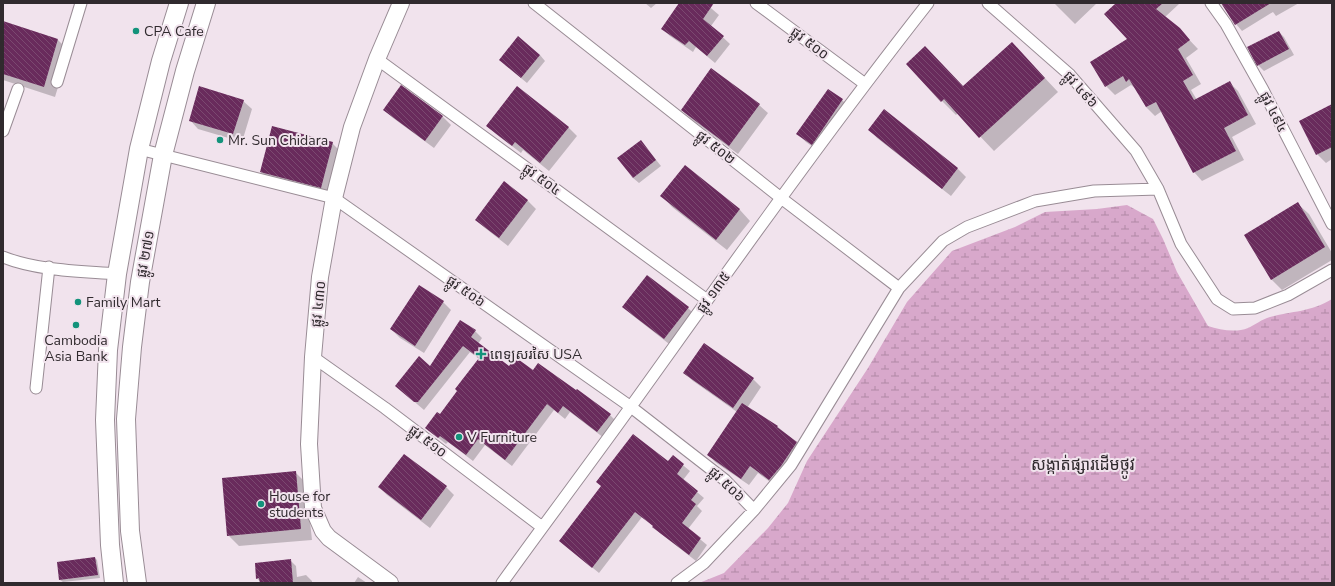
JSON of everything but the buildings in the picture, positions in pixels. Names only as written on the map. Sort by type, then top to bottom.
[{"type":"main road","name":"ផ្លូវ ២៧១","points":[[114,583],[110,545],[104,420],[108,350],[117,274],[139,149],[161,61],[179,3]]},
{"type":"main road","name":"ផ្លូវ ២៧១","points":[[137,583],[130,531],[126,419],[132,347],[140,282],[163,155],[185,71],[206,3]]},
{"type":"street","points":[[57,82],[81,3]]},
{"type":"street","name":"ផ្លូវ ៤៣០","points":[[390,583],[329,538],[323,531],[313,508],[309,444],[313,357],[320,277],[334,198],[352,127],[377,59],[401,3]]},
{"type":"street","name":"ផ្លូវ ៥០២","points":[[534,3],[781,198],[899,288]]},
{"type":"street","name":"ផ្លូវ ៥០០","points":[[756,3],[865,84]]},
{"type":"street","name":"ផ្លូវ ១៣៥","points":[[502,583],[781,198],[865,84],[928,3]]},
{"type":"street","name":"ផ្លូវ ៤៩៦","points":[[988,3],[1070,75],[1136,151],[1158,189],[1182,244],[1217,299],[1233,309],[1255,308],[1288,295],[1332,270]]},
{"type":"street","name":"ផ្លូវ ៤៩៤","points":[[1211,3],[1226,24],[1263,90],[1332,224]]},
{"type":"street","name":"ផ្លូវ ៥០៤","points":[[377,59],[707,300]]},
{"type":"street","points":[[3,131],[18,89]]},
{"type":"street","name":"ផ្លូវ ៥០៦","points":[[139,149],[334,198],[631,407],[726,480],[754,510]]},
{"type":"street","points":[[677,583],[704,563],[754,510],[790,465],[899,288],[943,241],[967,227],[1035,201],[1094,191],[1158,189]]},
{"type":"street","points":[[3,257],[29,264],[49,267],[117,274]]},
{"type":"street","points":[[36,388],[49,267]]},
{"type":"street","name":"ផ្លូវ ៥១០","points":[[313,357],[385,408],[542,527]]},
{"type":"green space","points":[[1127,205],[1153,219],[1177,272],[1208,326],[1218,329],[1243,330],[1267,318],[1309,309],[1332,299],[1332,583],[699,583],[724,573],[768,528],[788,503],[807,461],[868,368],[907,302],[952,251],[1015,227],[1045,212],[1097,209]]},
{"type":"place","name":"CPA Cafe","points":[[136,31]]},
{"type":"place","name":"Mr. Sun Chidara","points":[[220,140]]},
{"type":"place","name":"Family Mart","points":[[78,302]]},
{"type":"place","name":"Cambodia Asia Bank","points":[[76,325]]},
{"type":"place","name":"ពេទ្យសរសៃ USA","points":[[481,354]]},
{"type":"place","name":"V Furniture","points":[[459,437]]},
{"type":"place","name":"House for students","points":[[261,504]]},
{"type":"district","name":"សង្កាត់ផ្សារដើមថ្កូវ","points":[[1083,464]]}]
